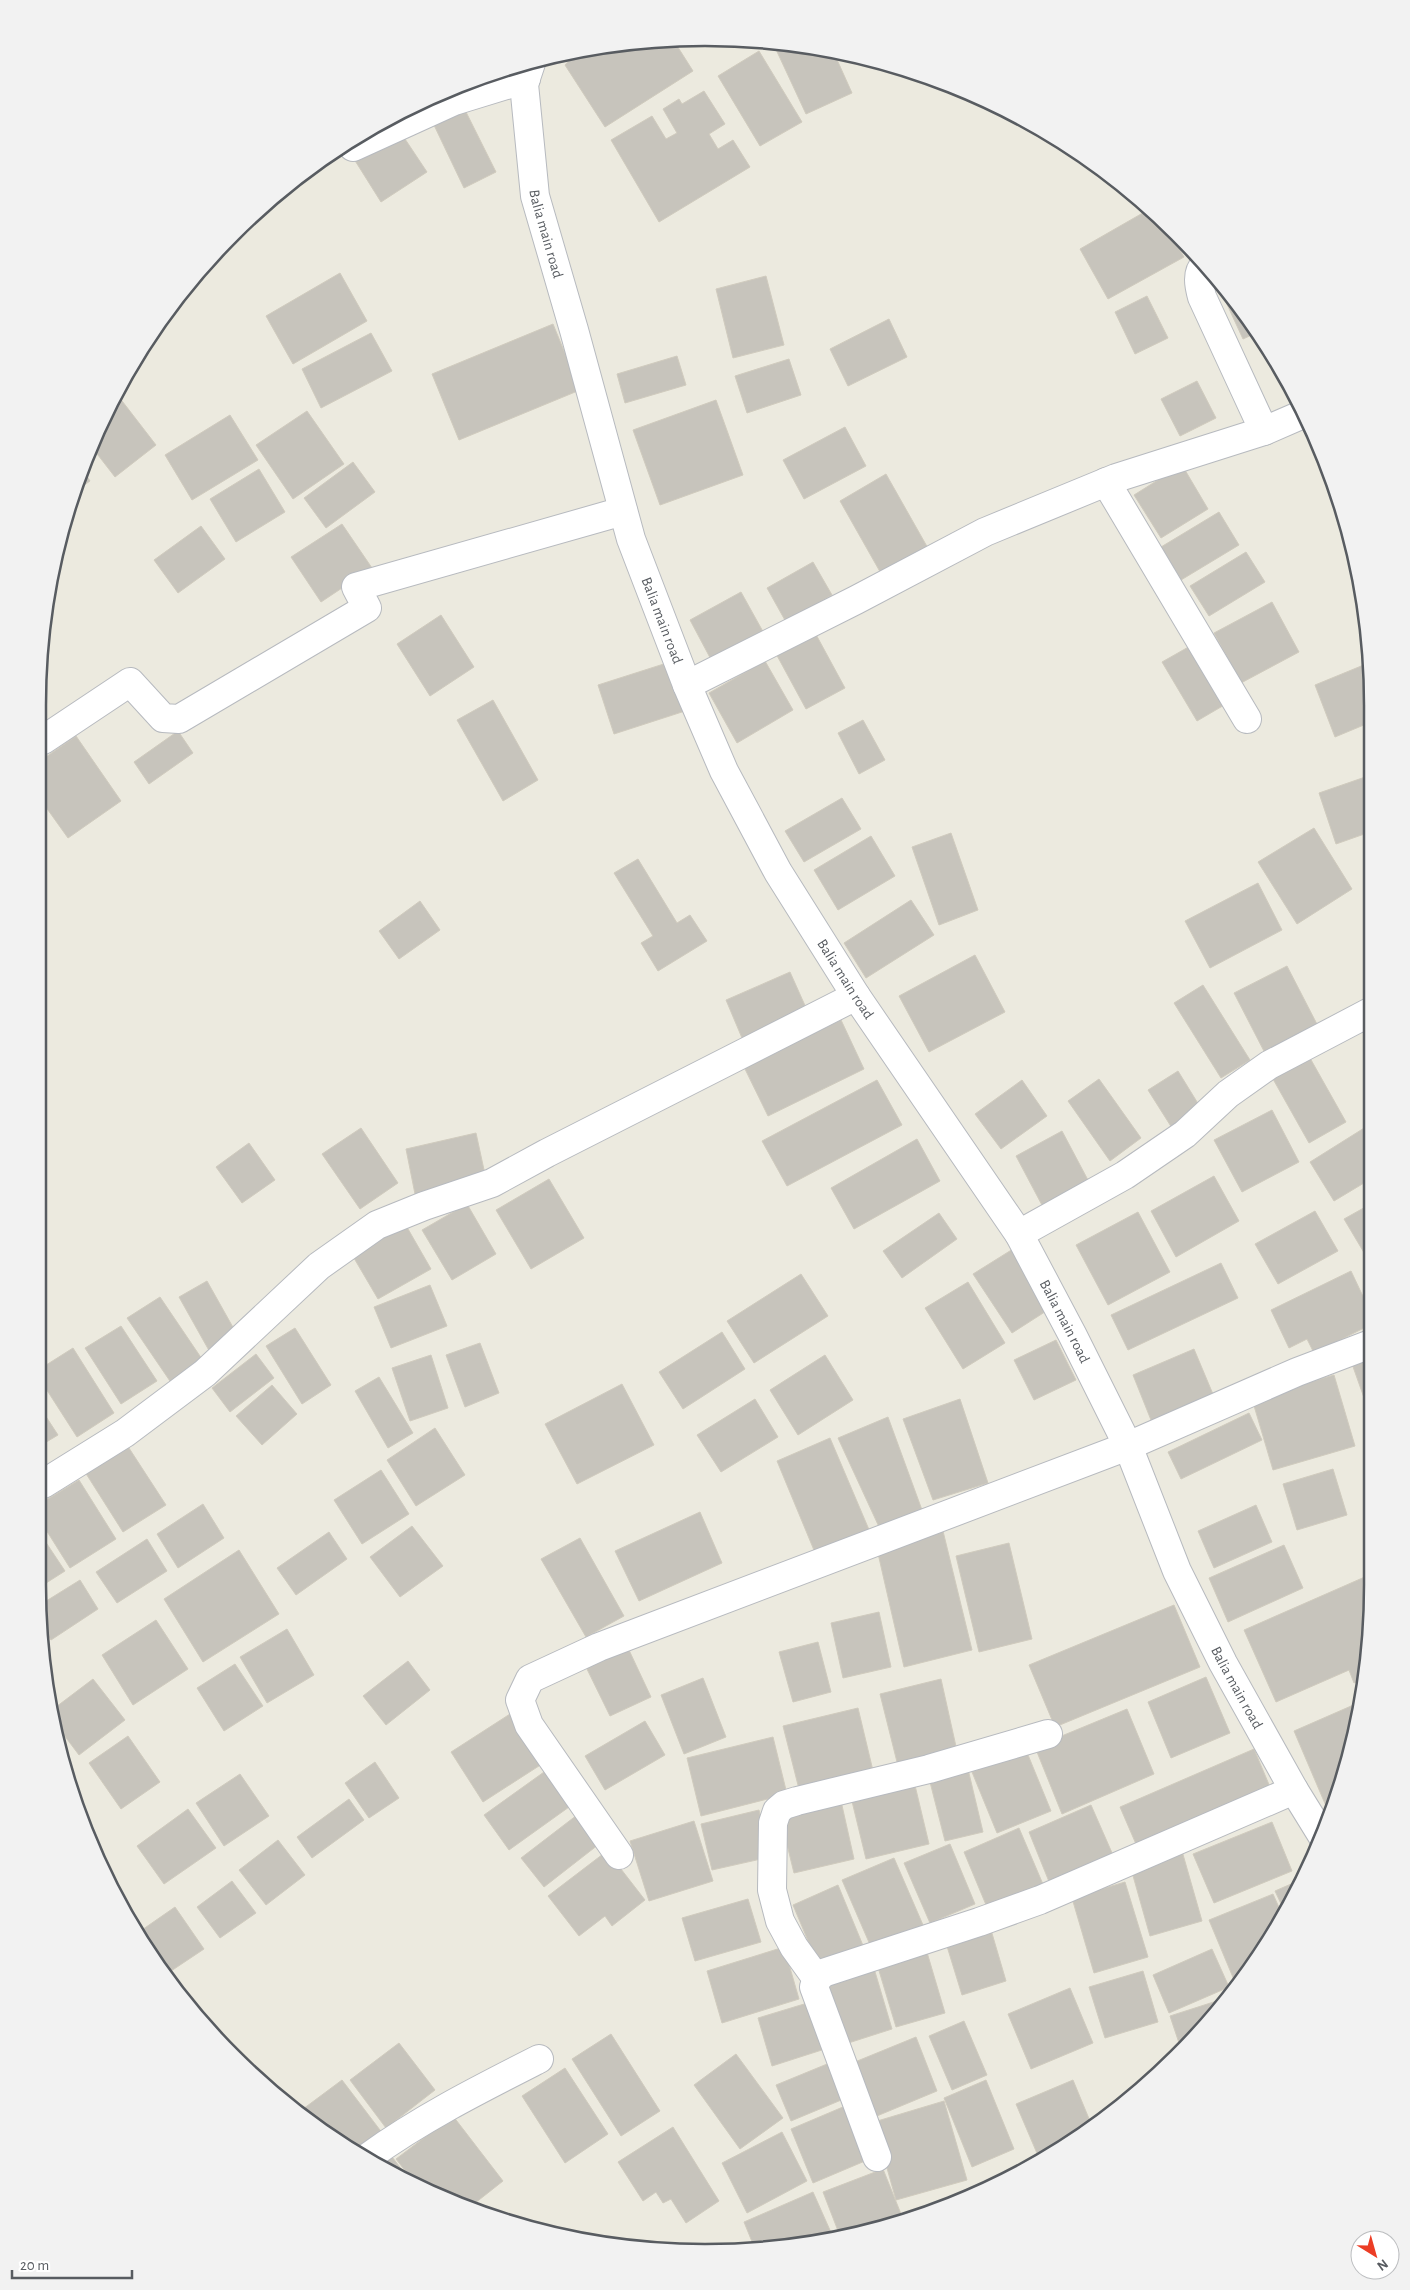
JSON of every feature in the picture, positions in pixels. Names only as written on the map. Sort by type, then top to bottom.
[{"type":"street","points":[[365,142],[454,101],[528,71]]},
{"type":"street","name":"Balia main road","points":[[528,71],[524,84],[535,196],[574,330],[630,539],[687,685],[724,770],[773,863],[856,996],[1019,1234],[1128,1446],[1177,1570],[1223,1663],[1317,1828]]},
{"type":"street","points":[[1201,272],[1198,281],[1202,298],[1264,431]]},
{"type":"street","points":[[687,685],[856,600],[985,532],[1106,482],[1264,431],[1297,417]]},
{"type":"street","points":[[1106,482],[1247,719]]},
{"type":"street","points":[[46,738],[130,682],[163,718],[179,719],[367,608],[356,586],[623,511]]},
{"type":"street","points":[[46,1482],[126,1433],[205,1372],[319,1266],[377,1225],[424,1206],[492,1183],[547,1153],[856,996]]},
{"type":"street","points":[[1019,1234],[1125,1175],[1185,1134],[1228,1094],[1269,1065],[1364,1015]]},
{"type":"street","points":[[619,1855],[529,1725],[520,1700],[530,1679],[599,1647],[1128,1446],[1297,1372],[1364,1347]]},
{"type":"street","points":[[817,1979],[794,1947],[780,1921],[772,1890],[773,1823],[777,1811],[784,1805],[797,1800],[929,1769],[1048,1734]]},
{"type":"street","points":[[877,2157],[814,1987],[817,1979],[823,1973],[1040,1900],[1294,1790]]},
{"type":"street","points":[[373,2153],[460,2099],[540,2059]]},
{"type":"building","points":[[678,47],[693,71],[605,127],[565,65],[569,61],[576,59],[619,52]]},
{"type":"building","points":[[759,51],[802,122],[760,146],[718,76]]},
{"type":"building","points":[[777,51],[837,60],[852,93],[806,114]]},
{"type":"building","points":[[704,91],[725,124],[709,134],[718,149],[733,140],[750,167],[659,222],[611,140],[652,116],[666,139],[677,133],[663,109],[679,99],[682,104]]},
{"type":"building","points":[[464,108],[496,172],[464,188],[433,123]]},
{"type":"building","points":[[399,130],[427,172],[381,202],[354,159]]},
{"type":"building","points":[[1142,213],[1171,239],[1184,257],[1108,299],[1080,249]]},
{"type":"building","points":[[340,273],[367,321],[293,364],[266,316]]},
{"type":"building","points":[[766,276],[784,345],[733,358],[716,289]]},
{"type":"building","points":[[1147,296],[1168,338],[1135,354],[1115,312]]},
{"type":"building","points":[[1225,301],[1251,336],[1243,339]]},
{"type":"building","points":[[889,319],[907,357],[848,386],[830,349]]},
{"type":"building","points":[[553,324],[580,390],[459,440],[432,374]]},
{"type":"building","points":[[371,333],[392,371],[321,408],[302,369]]},
{"type":"building","points":[[677,356],[686,385],[625,403],[617,374]]},
{"type":"building","points":[[789,359],[801,395],[747,413],[735,376]]},
{"type":"building","points":[[1197,381],[1216,418],[1180,436],[1161,399]]},
{"type":"building","points":[[122,400],[156,445],[115,477],[96,453]]},
{"type":"building","points":[[716,400],[743,475],[660,505],[633,430]]},
{"type":"building","points":[[307,411],[344,464],[293,499],[256,445]]},
{"type":"building","points":[[230,415],[258,460],[192,500],[165,455]]},
{"type":"building","points":[[845,427],[866,466],[804,499],[783,460]]},
{"type":"building","points":[[353,462],[375,492],[326,528],[304,498]]},
{"type":"building","points":[[1182,465],[1208,509],[1161,538],[1134,495]]},
{"type":"building","points":[[259,469],[285,512],[236,542],[210,499]]},
{"type":"building","points":[[886,474],[929,550],[883,577],[840,501]]},
{"type":"building","points":[[87,477],[90,481],[84,485]]},
{"type":"building","points":[[1219,512],[1239,545],[1181,580],[1161,547]]},
{"type":"building","points":[[342,524],[372,568],[321,602],[291,557]]},
{"type":"building","points":[[201,526],[225,559],[178,593],[154,560]]},
{"type":"building","points":[[1246,552],[1265,582],[1209,616],[1190,586]]},
{"type":"building","points":[[813,562],[832,595],[786,622],[767,588]]},
{"type":"building","points":[[741,592],[766,637],[715,667],[690,620]]},
{"type":"building","points":[[1272,602],[1299,652],[1241,683],[1214,633]]},
{"type":"building","points":[[441,615],[474,667],[430,696],[397,644]]},
{"type":"building","points":[[813,629],[845,688],[806,709],[774,650]]},
{"type":"building","points":[[1192,645],[1226,704],[1197,721],[1162,662]]},
{"type":"building","points":[[765,661],[793,710],[737,743],[709,693]]},
{"type":"building","points":[[670,662],[685,711],[614,734],[598,685]]},
{"type":"building","points":[[1362,666],[1364,725],[1335,737],[1315,685]]},
{"type":"building","points":[[493,700],[538,780],[503,801],[457,720]]},
{"type":"building","points":[[863,720],[885,760],[859,774],[838,733]]},
{"type":"building","points":[[178,731],[193,753],[149,784],[134,762]]},
{"type":"building","points":[[76,736],[121,801],[68,838],[46,807],[46,757]]},
{"type":"building","points":[[1364,777],[1364,834],[1336,844],[1319,793]]},
{"type":"building","points":[[842,798],[861,829],[804,862],[785,831]]},
{"type":"building","points":[[1314,828],[1352,889],[1297,924],[1258,862]]},
{"type":"building","points":[[951,833],[978,910],[939,925],[912,847]]},
{"type":"building","points":[[871,836],[895,876],[838,910],[814,870]]},
{"type":"building","points":[[638,859],[677,923],[690,915],[707,941],[658,971],[641,943],[653,936],[614,873]]},
{"type":"building","points":[[1258,883],[1282,930],[1210,968],[1185,921]]},
{"type":"building","points":[[911,900],[934,935],[866,978],[844,943]]},
{"type":"building","points":[[420,901],[440,930],[399,959],[379,931]]},
{"type":"building","points":[[975,955],[1005,1012],[929,1052],[899,996]]},
{"type":"building","points":[[1287,966],[1320,1030],[1267,1057],[1234,993]]},
{"type":"building","points":[[790,972],[807,1010],[742,1038],[726,1000]]},
{"type":"building","points":[[1203,985],[1250,1060],[1221,1078],[1174,1003]]},
{"type":"building","points":[[841,1020],[864,1069],[768,1116],[744,1067]]},
{"type":"building","points":[[1310,1058],[1346,1122],[1309,1143],[1273,1079]]},
{"type":"building","points":[[1178,1071],[1202,1110],[1172,1128],[1148,1090]]},
{"type":"building","points":[[1099,1079],[1141,1138],[1110,1161],[1068,1101]]},
{"type":"building","points":[[877,1080],[902,1125],[787,1186],[762,1141]]},
{"type":"building","points":[[1022,1080],[1047,1116],[1001,1149],[975,1114]]},
{"type":"building","points":[[1272,1110],[1299,1162],[1242,1192],[1214,1140]]},
{"type":"building","points":[[361,1128],[398,1183],[360,1209],[322,1154]]},
{"type":"building","points":[[1364,1128],[1364,1183],[1334,1201],[1310,1162]]},
{"type":"building","points":[[1062,1131],[1089,1182],[1043,1207],[1016,1156]]},
{"type":"building","points":[[476,1133],[486,1179],[415,1194],[406,1149]]},
{"type":"building","points":[[917,1139],[940,1181],[854,1229],[831,1188]]},
{"type":"building","points":[[249,1143],[275,1180],[242,1203],[216,1167]]},
{"type":"building","points":[[1214,1176],[1239,1221],[1176,1257],[1151,1211]]},
{"type":"building","points":[[549,1179],[584,1238],[531,1269],[496,1210]]},
{"type":"building","points":[[467,1204],[496,1254],[452,1280],[422,1230]]},
{"type":"building","points":[[1364,1208],[1364,1253],[1344,1219]]},
{"type":"building","points":[[1315,1211],[1338,1251],[1278,1284],[1255,1244]]},
{"type":"building","points":[[1138,1212],[1170,1272],[1108,1305],[1076,1245]]},
{"type":"building","points":[[939,1213],[957,1239],[902,1278],[883,1251]]},
{"type":"building","points":[[404,1222],[431,1269],[378,1299],[351,1253]]},
{"type":"building","points":[[1013,1249],[1051,1308],[1012,1333],[973,1274]]},
{"type":"building","points":[[1221,1263],[1238,1298],[1128,1350],[1111,1315]]},
{"type":"building","points":[[1351,1271],[1364,1299],[1364,1328],[1314,1353],[1307,1339],[1289,1348],[1271,1310]]},
{"type":"building","points":[[801,1274],[828,1316],[754,1363],[727,1321]]},
{"type":"building","points":[[207,1281],[239,1338],[211,1354],[179,1297]]},
{"type":"building","points":[[968,1282],[1005,1343],[963,1369],[925,1308]]},
{"type":"building","points":[[430,1285],[447,1326],[391,1348],[374,1307]]},
{"type":"building","points":[[160,1297],[204,1362],[172,1384],[127,1318]]},
{"type":"building","points":[[121,1326],[157,1381],[121,1404],[85,1348]]},
{"type":"building","points":[[295,1328],[331,1385],[302,1404],[266,1346]]},
{"type":"building","points":[[722,1332],[745,1369],[683,1409],[659,1372]]},
{"type":"building","points":[[1056,1340],[1076,1380],[1034,1400],[1014,1360]]},
{"type":"building","points":[[480,1343],[499,1393],[465,1407],[446,1355]]},
{"type":"building","points":[[73,1348],[114,1413],[77,1437],[46,1389],[46,1365]]},
{"type":"building","points":[[1194,1349],[1215,1399],[1153,1425],[1133,1375]]},
{"type":"building","points":[[256,1354],[274,1378],[230,1412],[212,1388]]},
{"type":"building","points":[[431,1355],[448,1408],[410,1421],[392,1368]]},
{"type":"building","points":[[825,1355],[853,1400],[798,1435],[770,1390]]},
{"type":"building","points":[[1364,1357],[1364,1398],[1351,1361]]},
{"type":"building","points":[[1334,1375],[1355,1446],[1273,1470],[1252,1399]]},
{"type":"building","points":[[379,1377],[413,1433],[388,1448],[355,1391]]},
{"type":"building","points":[[622,1384],[654,1445],[577,1484],[545,1424]]},
{"type":"building","points":[[272,1385],[297,1414],[262,1445],[236,1416]]},
{"type":"building","points":[[755,1399],[778,1437],[721,1472],[697,1435]]},
{"type":"building","points":[[960,1399],[988,1483],[933,1500],[903,1419]]},
{"type":"building","points":[[1249,1413],[1262,1440],[1181,1479],[1168,1452]]},
{"type":"building","points":[[46,1417],[58,1435],[46,1442]]},
{"type":"building","points":[[888,1417],[922,1510],[880,1529],[838,1438]]},
{"type":"building","points":[[435,1428],[465,1475],[416,1506],[387,1460]]},
{"type":"building","points":[[830,1438],[870,1532],[816,1555],[777,1461]]},
{"type":"building","points":[[127,1445],[166,1505],[123,1532],[85,1472]]},
{"type":"building","points":[[1333,1469],[1347,1515],[1297,1530],[1283,1484]]},
{"type":"building","points":[[381,1470],[409,1514],[362,1544],[334,1500]]},
{"type":"building","points":[[79,1480],[116,1539],[70,1568],[46,1530],[46,1500]]},
{"type":"building","points":[[203,1504],[224,1538],[178,1568],[157,1534]]},
{"type":"building","points":[[1256,1505],[1272,1542],[1214,1568],[1198,1531]]},
{"type":"building","points":[[700,1512],[722,1563],[639,1601],[615,1551]]},
{"type":"building","points":[[412,1526],[443,1566],[400,1597],[370,1557]]},
{"type":"building","points":[[942,1527],[972,1650],[904,1667],[877,1549]]},
{"type":"building","points":[[329,1532],[347,1559],[296,1595],[277,1568]]},
{"type":"building","points":[[580,1538],[624,1616],[586,1637],[541,1559]]},
{"type":"building","points":[[147,1539],[167,1571],[117,1603],[96,1572]]},
{"type":"building","points":[[46,1542],[65,1571],[46,1583]]},
{"type":"building","points":[[1009,1543],[1032,1639],[979,1652],[956,1556]]},
{"type":"building","points":[[1284,1545],[1303,1588],[1228,1622],[1209,1578]]},
{"type":"building","points":[[239,1550],[279,1614],[203,1662],[164,1599]]},
{"type":"building","points":[[1364,1577],[1358,1671],[1356,1682],[1354,1683],[1349,1670],[1276,1702],[1244,1630]]},
{"type":"building","points":[[80,1580],[98,1609],[51,1640],[49,1637],[47,1601]]},
{"type":"building","points":[[1174,1605],[1200,1667],[1055,1727],[1029,1665]]},
{"type":"building","points":[[879,1612],[891,1667],[843,1678],[831,1623]]},
{"type":"building","points":[[156,1620],[188,1669],[133,1705],[102,1655]]},
{"type":"building","points":[[287,1629],[314,1675],[267,1703],[240,1657]]},
{"type":"building","points":[[818,1642],[831,1692],[793,1702],[779,1652]]},
{"type":"building","points":[[628,1648],[651,1697],[610,1716],[586,1667]]},
{"type":"building","points":[[408,1661],[430,1690],[386,1725],[363,1696]]},
{"type":"building","points":[[235,1664],[263,1706],[224,1731],[197,1688]]},
{"type":"building","points":[[1206,1677],[1230,1733],[1171,1758],[1148,1702]]},
{"type":"building","points":[[703,1678],[726,1737],[684,1754],[661,1695]]},
{"type":"building","points":[[93,1679],[125,1720],[79,1755],[64,1735],[58,1706]]},
{"type":"building","points":[[941,1679],[957,1751],[898,1766],[880,1694]]},
{"type":"building","points":[[1352,1705],[1341,1755],[1326,1806],[1294,1731]]},
{"type":"building","points":[[858,1708],[874,1775],[800,1793],[783,1726]]},
{"type":"building","points":[[1127,1709],[1154,1774],[1062,1814],[1035,1747]]},
{"type":"building","points":[[510,1714],[542,1764],[483,1802],[451,1752]]},
{"type":"building","points":[[645,1721],[665,1755],[605,1790],[585,1756]]},
{"type":"building","points":[[128,1736],[160,1782],[121,1809],[89,1763]]},
{"type":"building","points":[[773,1737],[787,1794],[701,1816],[687,1758]]},
{"type":"building","points":[[1254,1749],[1273,1794],[1139,1851],[1120,1807]]},
{"type":"building","points":[[1026,1750],[1051,1811],[997,1833],[972,1772]]},
{"type":"building","points":[[375,1762],[399,1798],[369,1818],[345,1783]]},
{"type":"building","points":[[551,1767],[576,1802],[509,1850],[484,1815]]},
{"type":"building","points":[[968,1769],[983,1832],[945,1841],[929,1778]]},
{"type":"building","points":[[240,1774],[269,1816],[224,1846],[196,1803]]},
{"type":"building","points":[[913,1777],[929,1844],[866,1859],[850,1793]]},
{"type":"building","points":[[349,1799],[364,1820],[312,1858],[297,1837]]},
{"type":"building","points":[[841,1801],[854,1859],[794,1873],[780,1816]]},
{"type":"building","points":[[1091,1805],[1116,1862],[1052,1889],[1029,1832]]},
{"type":"building","points":[[188,1809],[216,1848],[164,1884],[137,1846]]},
{"type":"building","points":[[759,1810],[770,1857],[712,1870],[701,1824]]},
{"type":"building","points":[[581,1812],[603,1841],[544,1887],[521,1858]]},
{"type":"building","points":[[694,1821],[713,1881],[649,1901],[630,1841]]},
{"type":"building","points":[[1272,1822],[1292,1871],[1214,1903],[1193,1854]]},
{"type":"building","points":[[1019,1828],[1045,1889],[989,1912],[964,1852]]},
{"type":"building","points":[[278,1840],[305,1875],[266,1905],[239,1870]]},
{"type":"building","points":[[950,1844],[975,1904],[930,1923],[904,1863]]},
{"type":"building","points":[[607,1851],[645,1900],[612,1926],[605,1916],[579,1936],[548,1896]]},
{"type":"building","points":[[1182,1851],[1202,1921],[1150,1936],[1130,1865]]},
{"type":"building","points":[[894,1858],[923,1925],[871,1947],[842,1880]]},
{"type":"building","points":[[232,1881],[256,1913],[220,1938],[197,1907]]},
{"type":"building","points":[[1125,1882],[1148,1957],[1094,1973],[1072,1898]]},
{"type":"building","points":[[1292,1884],[1281,1903],[1275,1891]]},
{"type":"building","points":[[838,1885],[864,1948],[819,1967],[793,1905]]},
{"type":"building","points":[[1273,1894],[1279,1907],[1253,1951],[1233,1978],[1209,1920]]},
{"type":"building","points":[[748,1899],[761,1942],[695,1961],[682,1918]]},
{"type":"building","points":[[175,1907],[204,1949],[171,1971],[144,1929]]},
{"type":"building","points":[[991,1930],[1006,1981],[962,1995],[946,1943]]},
{"type":"building","points":[[784,1947],[799,1999],[722,2023],[707,1971]]},
{"type":"building","points":[[926,1949],[945,2013],[896,2027],[877,1964]]},
{"type":"building","points":[[1212,1949],[1228,1986],[1226,1988],[1169,2013],[1153,1975]]},
{"type":"building","points":[[873,1965],[892,2029],[839,2046],[819,1981]]},
{"type":"building","points":[[1143,1971],[1158,2022],[1105,2038],[1089,1987]]},
{"type":"building","points":[[1070,1988],[1093,2043],[1031,2069],[1008,2014]]},
{"type":"building","points":[[814,2001],[828,2048],[772,2066],[758,2018]]},
{"type":"building","points":[[1215,2002],[1179,2042],[1170,2016]]},
{"type":"building","points":[[964,2021],[987,2075],[952,2090],[929,2036]]},
{"type":"building","points":[[611,2034],[660,2111],[621,2136],[572,2059]]},
{"type":"building","points":[[916,2037],[937,2091],[872,2118],[850,2064]]},
{"type":"building","points":[[399,2043],[435,2090],[386,2128],[350,2080]]},
{"type":"building","points":[[736,2054],[783,2118],[740,2149],[694,2085]]},
{"type":"building","points":[[832,2062],[846,2098],[791,2121],[776,2085]]},
{"type":"building","points":[[565,2068],[608,2134],[565,2163],[522,2096]]},
{"type":"building","points":[[342,2080],[383,2134],[364,2148],[304,2108]]},
{"type":"building","points":[[986,2080],[1014,2149],[972,2167],[944,2098]]},
{"type":"building","points":[[1073,2080],[1089,2120],[1037,2153],[1016,2104]]},
{"type":"building","points":[[944,2101],[967,2180],[896,2200],[874,2122]]},
{"type":"building","points":[[850,2104],[872,2158],[813,2183],[791,2129]]},
{"type":"building","points":[[453,2116],[503,2181],[476,2203],[414,2176],[406,2171],[396,2159]]},
{"type":"building","points":[[673,2127],[719,2201],[686,2223],[671,2199],[663,2203],[656,2192],[643,2201],[618,2162]]},
{"type":"building","points":[[782,2132],[807,2181],[747,2213],[722,2163]]},
{"type":"building","points":[[389,2153],[401,2169],[382,2158]]},
{"type":"building","points":[[883,2169],[901,2214],[838,2230],[823,2192]]},
{"type":"building","points":[[813,2192],[831,2232],[752,2242],[744,2222]]}]
